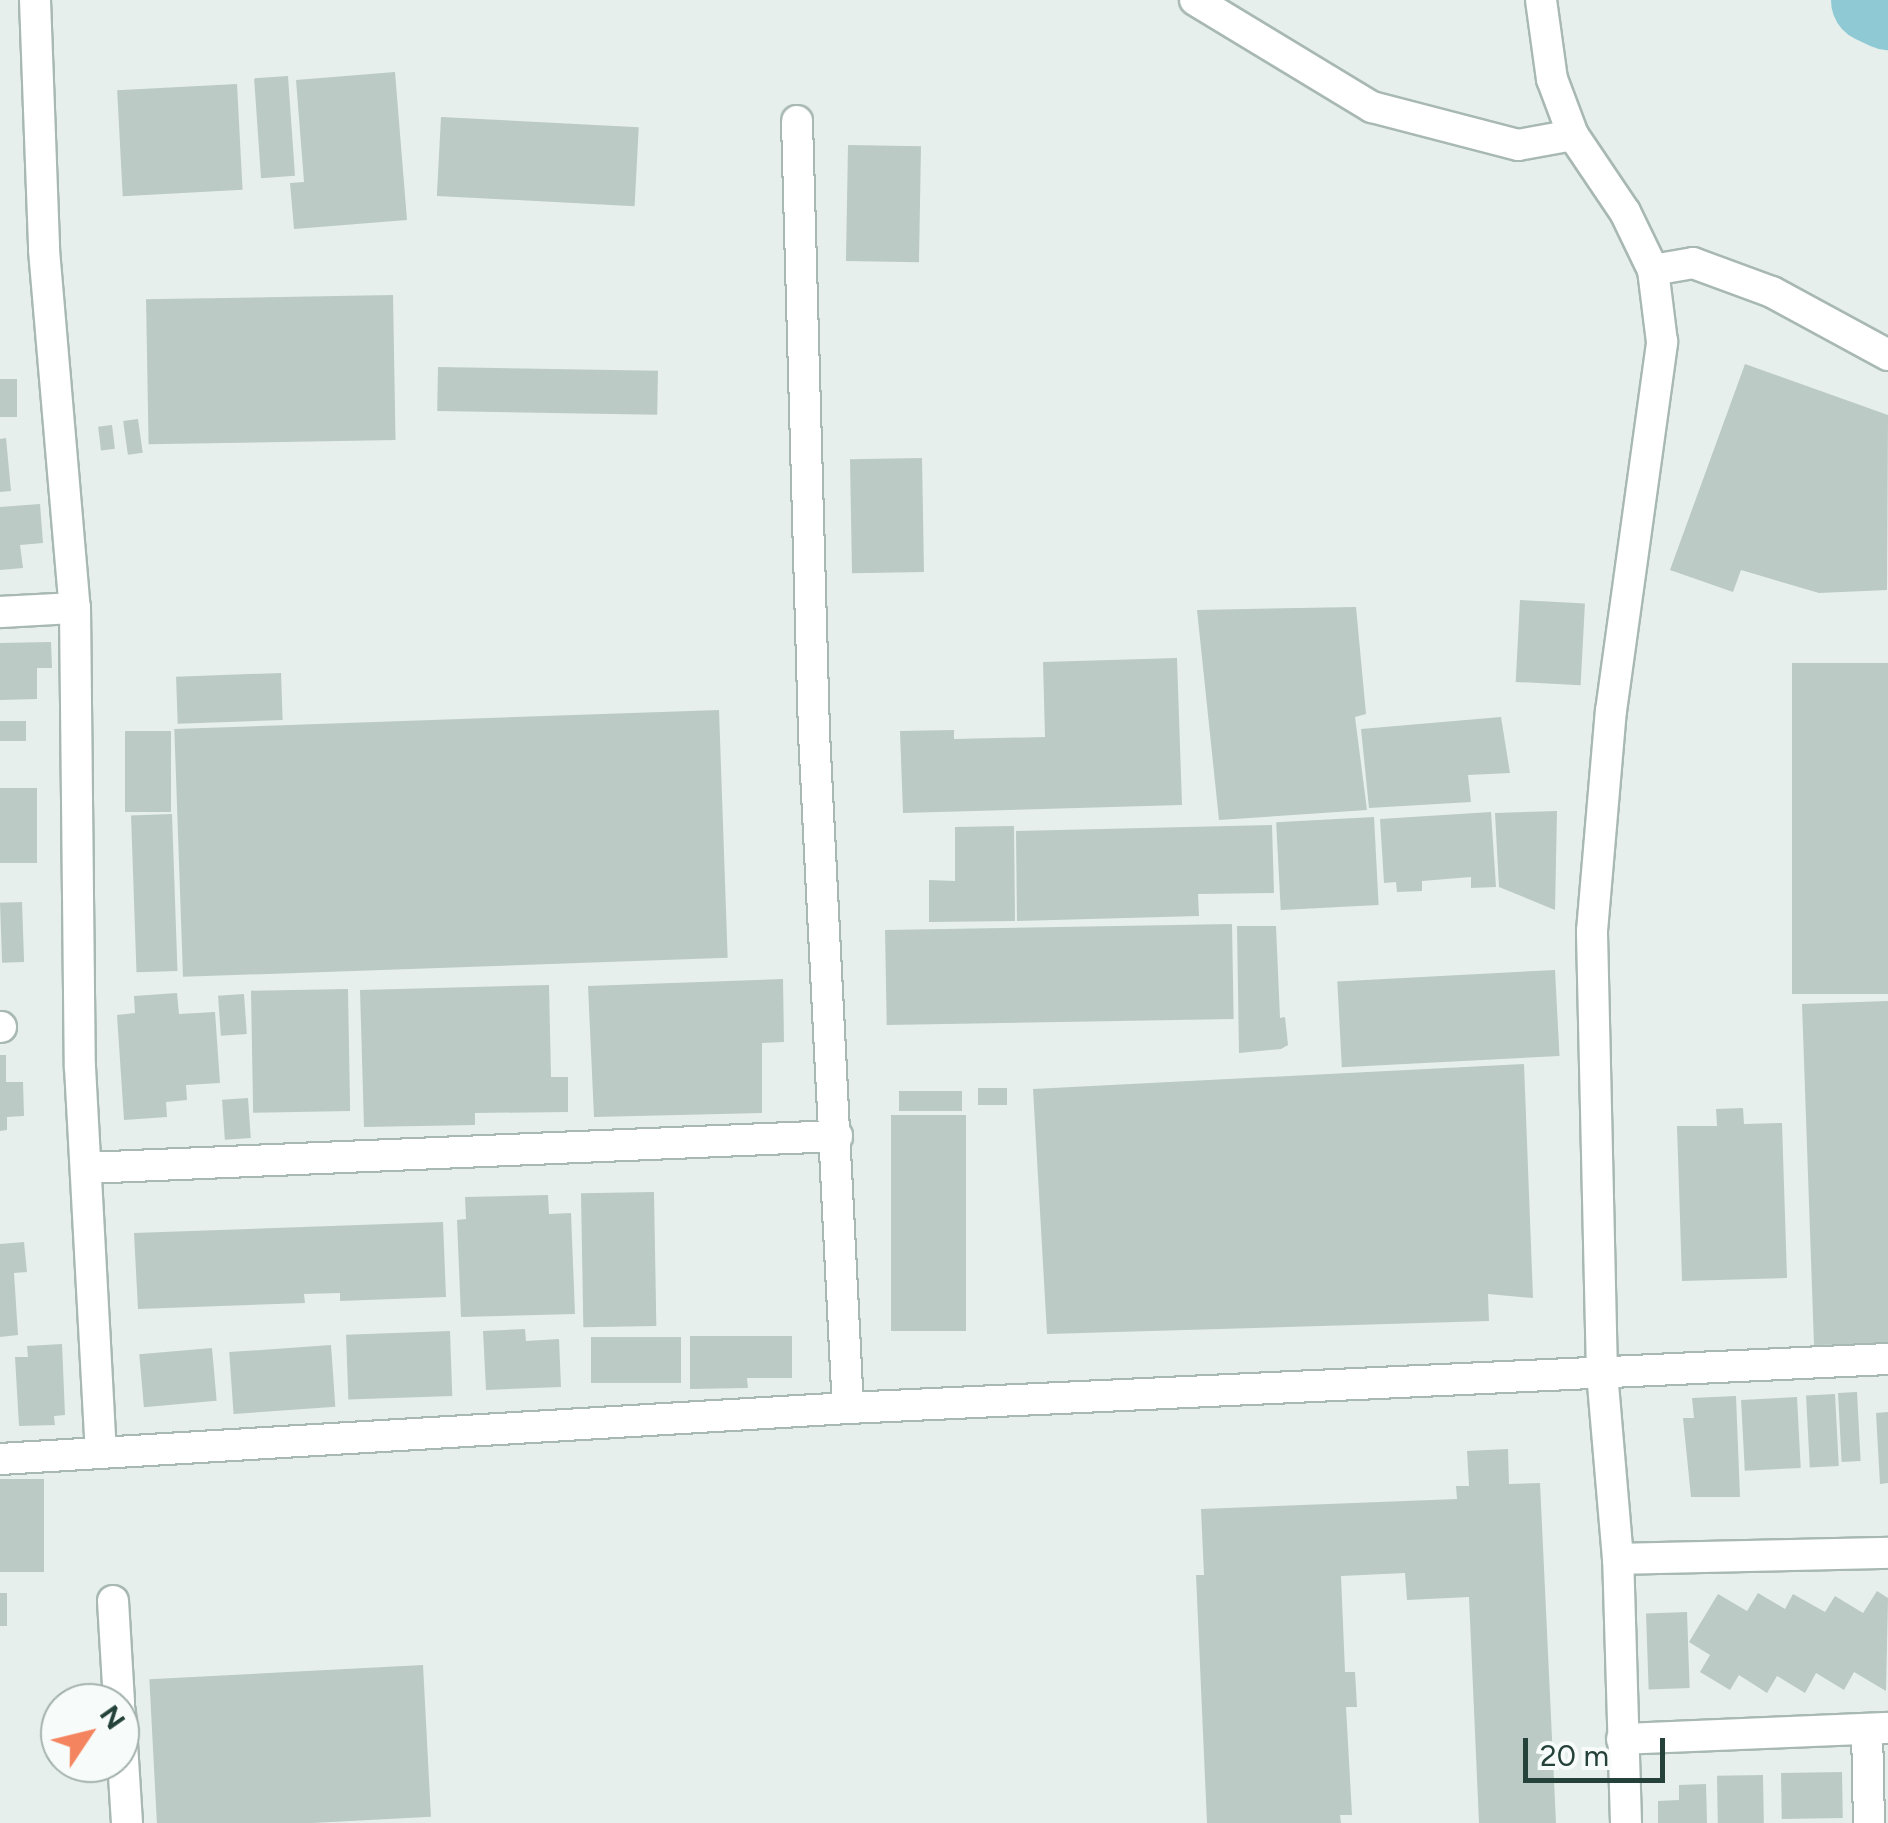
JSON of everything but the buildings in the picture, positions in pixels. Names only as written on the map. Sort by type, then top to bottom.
[{"type":"street","points":[[35,0],[44,250],[75,608],[86,1168],[101,1449]]},
{"type":"street","points":[[1195,0],[1372,107],[1518,145],[1573,135]]},
{"type":"street","points":[[1541,0],[1552,79],[1573,135],[1626,212],[1653,270],[1662,342],[1638,503],[1592,932],[1602,1374],[1618,1559],[1626,1823]]},
{"type":"street","points":[[798,121],[814,733],[848,1408]]},
{"type":"street","points":[[1653,270],[1693,263],[1772,292],[1888,355]]},
{"type":"street","points":[[0,612],[75,608]]},
{"type":"street","points":[[86,1168],[837,1136]]},
{"type":"street","points":[[0,1460],[101,1449],[848,1408],[1888,1359]]},
{"type":"street","points":[[1618,1559],[1888,1553]]},
{"type":"street","points":[[114,1602],[119,1683]]},
{"type":"street","points":[[1622,1739],[1877,1728],[1869,1823]]},
{"type":"street","points":[[124,1783],[127,1823]]},
{"type":"waterway","points":[[1873,0],[1888,7]]}]
